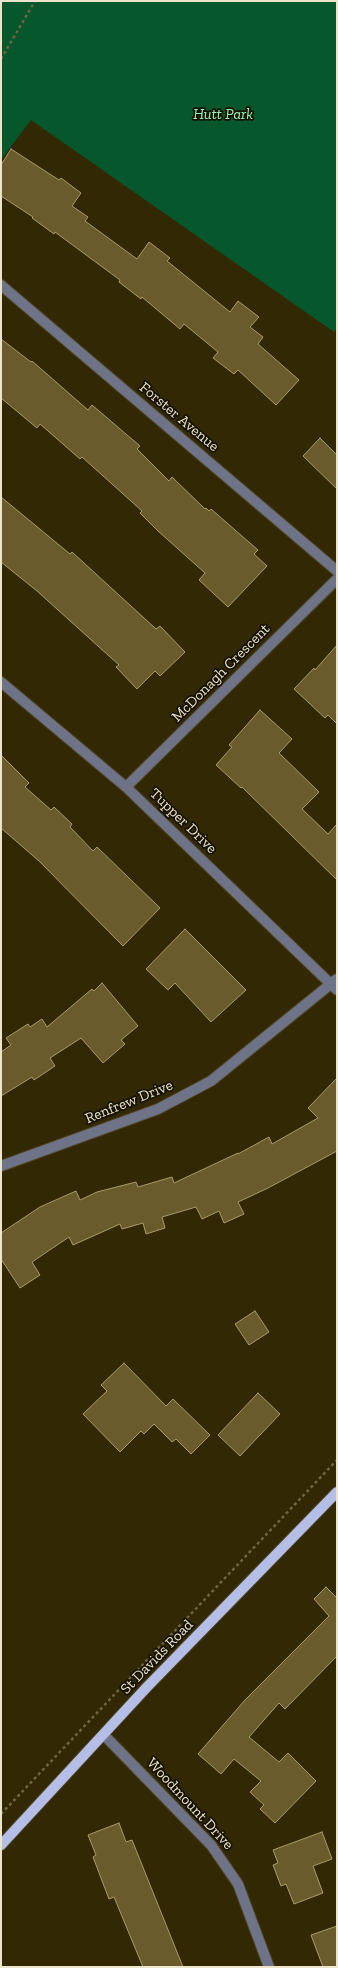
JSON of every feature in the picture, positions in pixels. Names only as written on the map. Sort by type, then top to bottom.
[{"type":"main road","name":"St Davids Road","points":[[1,1845],[147,1687],[337,1492]]},
{"type":"street","name":"Forster Avenue","points":[[1,285],[337,571]]},
{"type":"street","name":"McDonagh Crescent","points":[[126,787],[337,579]]},
{"type":"street","name":"Tupper Drive","points":[[1,682],[126,787],[335,984]]},
{"type":"street","name":"Renfrew Drive","points":[[1,1166],[158,1109],[211,1081],[335,984]]},
{"type":"street","name":"Woodmount Drive","points":[[104,1735],[211,1845],[238,1884],[269,1967]]},
{"type":"path","points":[[1,59],[35,1]]},
{"type":"path","points":[[1,1814],[337,1460]]},
{"type":"green space","name":"Hutt Park","points":[[1,1],[337,1],[337,327],[334,332],[31,120],[1,160]]},
{"type":"building","points":[[11,149],[59,180],[61,178],[81,193],[72,206],[88,217],[85,221],[137,259],[149,242],[170,258],[167,261],[230,312],[238,301],[259,317],[250,327],[263,337],[258,344],[299,380],[276,405],[238,370],[234,374],[213,358],[218,352],[184,324],[180,329],[142,297],[141,299],[119,282],[120,280],[55,232],[54,234],[32,218],[33,217],[1,196],[1,165]]},
{"type":"building","points":[[1,339],[31,362],[32,361],[88,410],[92,405],[140,446],[137,449],[169,481],[172,477],[205,509],[206,508],[209,511],[211,509],[258,550],[254,554],[267,566],[228,607],[199,580],[205,573],[158,531],[140,513],[142,511],[82,457],[80,459],[40,424],[37,428],[1,398]]},
{"type":"building","points":[[320,438],[337,455],[337,489],[303,456]]},
{"type":"building","points":[[1,497],[70,554],[72,552],[156,629],[160,626],[185,652],[160,676],[155,671],[137,689],[116,667],[119,665],[37,591],[1,562]]},
{"type":"building","points":[[337,645],[337,724],[328,715],[325,718],[294,689],[314,668],[315,670]]},
{"type":"building","points":[[260,710],[292,739],[279,753],[319,792],[302,809],[328,834],[337,824],[337,880],[242,787],[241,788],[216,765],[232,747],[229,745]]},
{"type":"building","points":[[1,755],[29,783],[25,787],[51,810],[54,807],[72,824],[70,827],[93,851],[97,847],[160,908],[123,946],[39,861],[1,828]]},
{"type":"building","points":[[185,929],[246,990],[211,1022],[175,983],[168,990],[146,969]]},
{"type":"building","points":[[102,983],[138,1026],[121,1040],[125,1044],[103,1063],[81,1038],[50,1058],[55,1066],[34,1080],[32,1077],[1,1096],[1,1052],[11,1045],[6,1038],[28,1024],[30,1027],[42,1019],[47,1027],[92,989],[94,991]]},
{"type":"building","points":[[337,1078],[337,1151],[268,1188],[238,1202],[244,1214],[224,1223],[219,1211],[202,1219],[196,1207],[162,1217],[165,1228],[146,1234],[143,1223],[122,1229],[120,1224],[73,1245],[69,1237],[32,1262],[40,1275],[20,1288],[1,1259],[1,1233],[40,1207],[76,1191],[80,1200],[97,1192],[136,1182],[138,1187],[172,1177],[174,1183],[238,1154],[269,1137],[272,1144],[318,1118],[308,1108]]},
{"type":"building","points":[[255,1311],[269,1332],[249,1345],[235,1324]]},
{"type":"building","points":[[124,1363],[166,1406],[173,1399],[210,1435],[191,1454],[176,1439],[172,1442],[154,1424],[144,1434],[141,1431],[120,1452],[83,1414],[107,1391],[101,1385]]},
{"type":"building","points":[[258,1393],[280,1414],[240,1456],[218,1435]]},
{"type":"building","points":[[326,1587],[337,1598],[337,1656],[285,1709],[279,1703],[249,1737],[279,1762],[288,1753],[316,1781],[275,1823],[260,1809],[264,1805],[250,1792],[261,1781],[234,1759],[221,1774],[198,1754],[245,1700],[329,1616],[314,1599]]},
{"type":"building","points":[[119,1823],[126,1842],[132,1840],[183,1967],[143,1967],[114,1897],[109,1899],[93,1857],[96,1855],[88,1835]]},
{"type":"building","points":[[322,1832],[332,1859],[313,1866],[323,1893],[294,1904],[286,1884],[281,1886],[273,1865],[278,1863],[273,1850]]},
{"type":"building","points":[[337,1926],[337,1967],[323,1967],[311,1935]]}]
